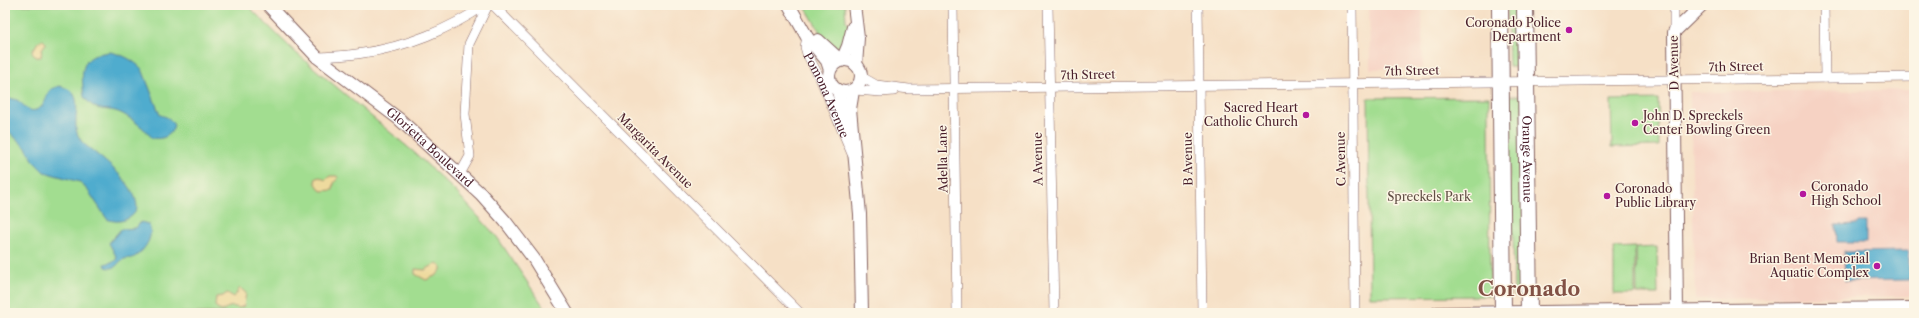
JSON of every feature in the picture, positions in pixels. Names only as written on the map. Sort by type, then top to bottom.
[{"type":"highway","points":[[1500,5],[1503,313]]},
{"type":"highway","name":"Orange Avenue","points":[[1525,5],[1529,312]]},
{"type":"street","name":"Glorietta Boulevard","points":[[268,5],[317,57],[399,119],[481,194],[505,221],[534,259],[567,313]]},
{"type":"street","points":[[317,57],[362,54],[386,49],[429,35],[473,13],[485,5]]},
{"type":"street","points":[[460,174],[470,156],[465,114],[469,44],[488,5]]},
{"type":"street","name":"Margarita Avenue","points":[[493,5],[800,313]]},
{"type":"street","name":"Adella Lane","points":[[953,5],[957,313]]},
{"type":"street","name":"A Avenue","points":[[1048,5],[1054,313]]},
{"type":"street","name":"B Avenue","points":[[1198,5],[1202,313]]},
{"type":"street","name":"C Avenue","points":[[1352,5],[1355,313]]},
{"type":"street","name":"D Avenue","points":[[1674,5],[1677,312]]},
{"type":"street","points":[[1674,32],[1702,5]]},
{"type":"street","points":[[1824,5],[1825,78]]},
{"type":"street","points":[[791,9],[823,45],[842,60],[850,61],[856,65],[861,72],[862,77]]},
{"type":"street","name":"Pomona Avenue","points":[[791,9],[806,37],[807,54],[821,80],[856,165]]},
{"type":"street","points":[[842,60],[848,46],[855,10]]},
{"type":"street","points":[[855,10],[858,38],[856,65]]},
{"type":"street","points":[[806,37],[827,62],[830,70]]},
{"type":"street","name":"Pomona Avenue","points":[[842,60],[835,64],[830,70],[830,83],[838,91],[843,93],[854,90]]},
{"type":"street","name":"7th Street","points":[[862,77],[876,85],[909,89]]},
{"type":"street","name":"Pomona Avenue","points":[[862,77],[854,90],[850,109],[860,214],[862,313]]},
{"type":"street","name":"7th Street","points":[[854,90],[881,92],[909,89],[954,88],[1914,77]]},
{"type":"street","points":[[838,91],[856,165]]},
{"type":"street","points":[[1437,313],[1827,311],[1914,308]]},
{"type":"shaded area","points":[[1369,5],[1422,5],[1423,68],[1370,69]]},
{"type":"shaded area","name":"Coronado High School","points":[[1914,90],[1914,296],[1695,299],[1690,92]]},
{"type":"green space","points":[[5,5],[247,5],[295,52],[416,154],[456,192],[497,237],[548,313],[5,313]]},
{"type":"green space","points":[[804,5],[845,5],[846,21],[849,24],[840,53],[819,35],[819,30]]},
{"type":"green space","points":[[1507,5],[1521,5],[1521,67],[1509,67]]},
{"type":"green space","points":[[1508,96],[1522,96],[1524,296],[1514,296],[1513,234],[1510,225]]},
{"type":"green space","name":"Spreckels Park","points":[[1489,97],[1490,296],[1370,297],[1368,98]]},
{"type":"green space","name":"John D. Spreckels Center Bowling Green","points":[[1658,99],[1659,146],[1612,147],[1611,100]]},
{"type":"green space","points":[[1635,247],[1635,294],[1614,294],[1614,248]]},
{"type":"green space","points":[[1657,247],[1658,294],[1637,294],[1636,248]]},
{"type":"sand","points":[[43,40],[46,43],[42,49],[41,57],[36,57],[32,52],[38,42]]},
{"type":"sand","points":[[330,176],[337,176],[338,178],[334,183],[333,190],[321,191],[315,182],[316,178],[320,177],[325,180]]},
{"type":"sand","points":[[437,263],[441,266],[441,270],[437,275],[426,280],[415,274],[415,269],[425,270]]},
{"type":"sand","points":[[240,288],[246,293],[244,306],[239,308],[230,307],[222,311],[217,309],[215,305],[216,297],[223,296],[227,293],[234,297]]},
{"type":"water","points":[[110,52],[127,58],[142,69],[160,115],[165,116],[172,121],[174,126],[169,135],[163,138],[152,138],[139,125],[123,114],[117,111],[98,108],[89,103],[84,97],[82,79],[84,66],[92,57]]},
{"type":"water","points":[[59,86],[67,88],[75,97],[77,108],[76,129],[82,142],[116,171],[125,180],[131,190],[136,199],[137,209],[132,216],[120,221],[107,219],[89,192],[80,182],[44,172],[35,163],[26,148],[5,128],[5,101],[15,99],[28,109],[36,110],[44,104],[51,89]]},
{"type":"water","points":[[141,222],[148,224],[150,228],[150,237],[140,253],[135,257],[122,260],[115,267],[106,267],[105,264],[115,261],[117,258],[109,243],[121,229],[136,228]]},
{"type":"water","name":"Brian Bent Memorial Aquatic Complex","points":[[1859,222],[1866,222],[1866,242],[1837,242],[1836,225],[1858,224]]},
{"type":"water","name":"Brian Bent Memorial Aquatic Complex","points":[[1909,251],[1909,280],[1845,281],[1844,252]]},
{"type":"place","name":"Coronado Police Department","points":[[1569,30]]},
{"type":"place","name":"Sacred Heart Catholic Church","points":[[1306,115]]},
{"type":"place","name":"John D. Spreckels Center Bowling Green","points":[[1635,123]]},
{"type":"place","name":"Coronado High School","points":[[1803,194]]},
{"type":"place","name":"Coronado Public Library","points":[[1607,196]]},
{"type":"place","name":"Brian Bent Memorial Aquatic Complex","points":[[1877,266]]},
{"type":"district","name":"Coronado","points":[[1529,289]]}]
